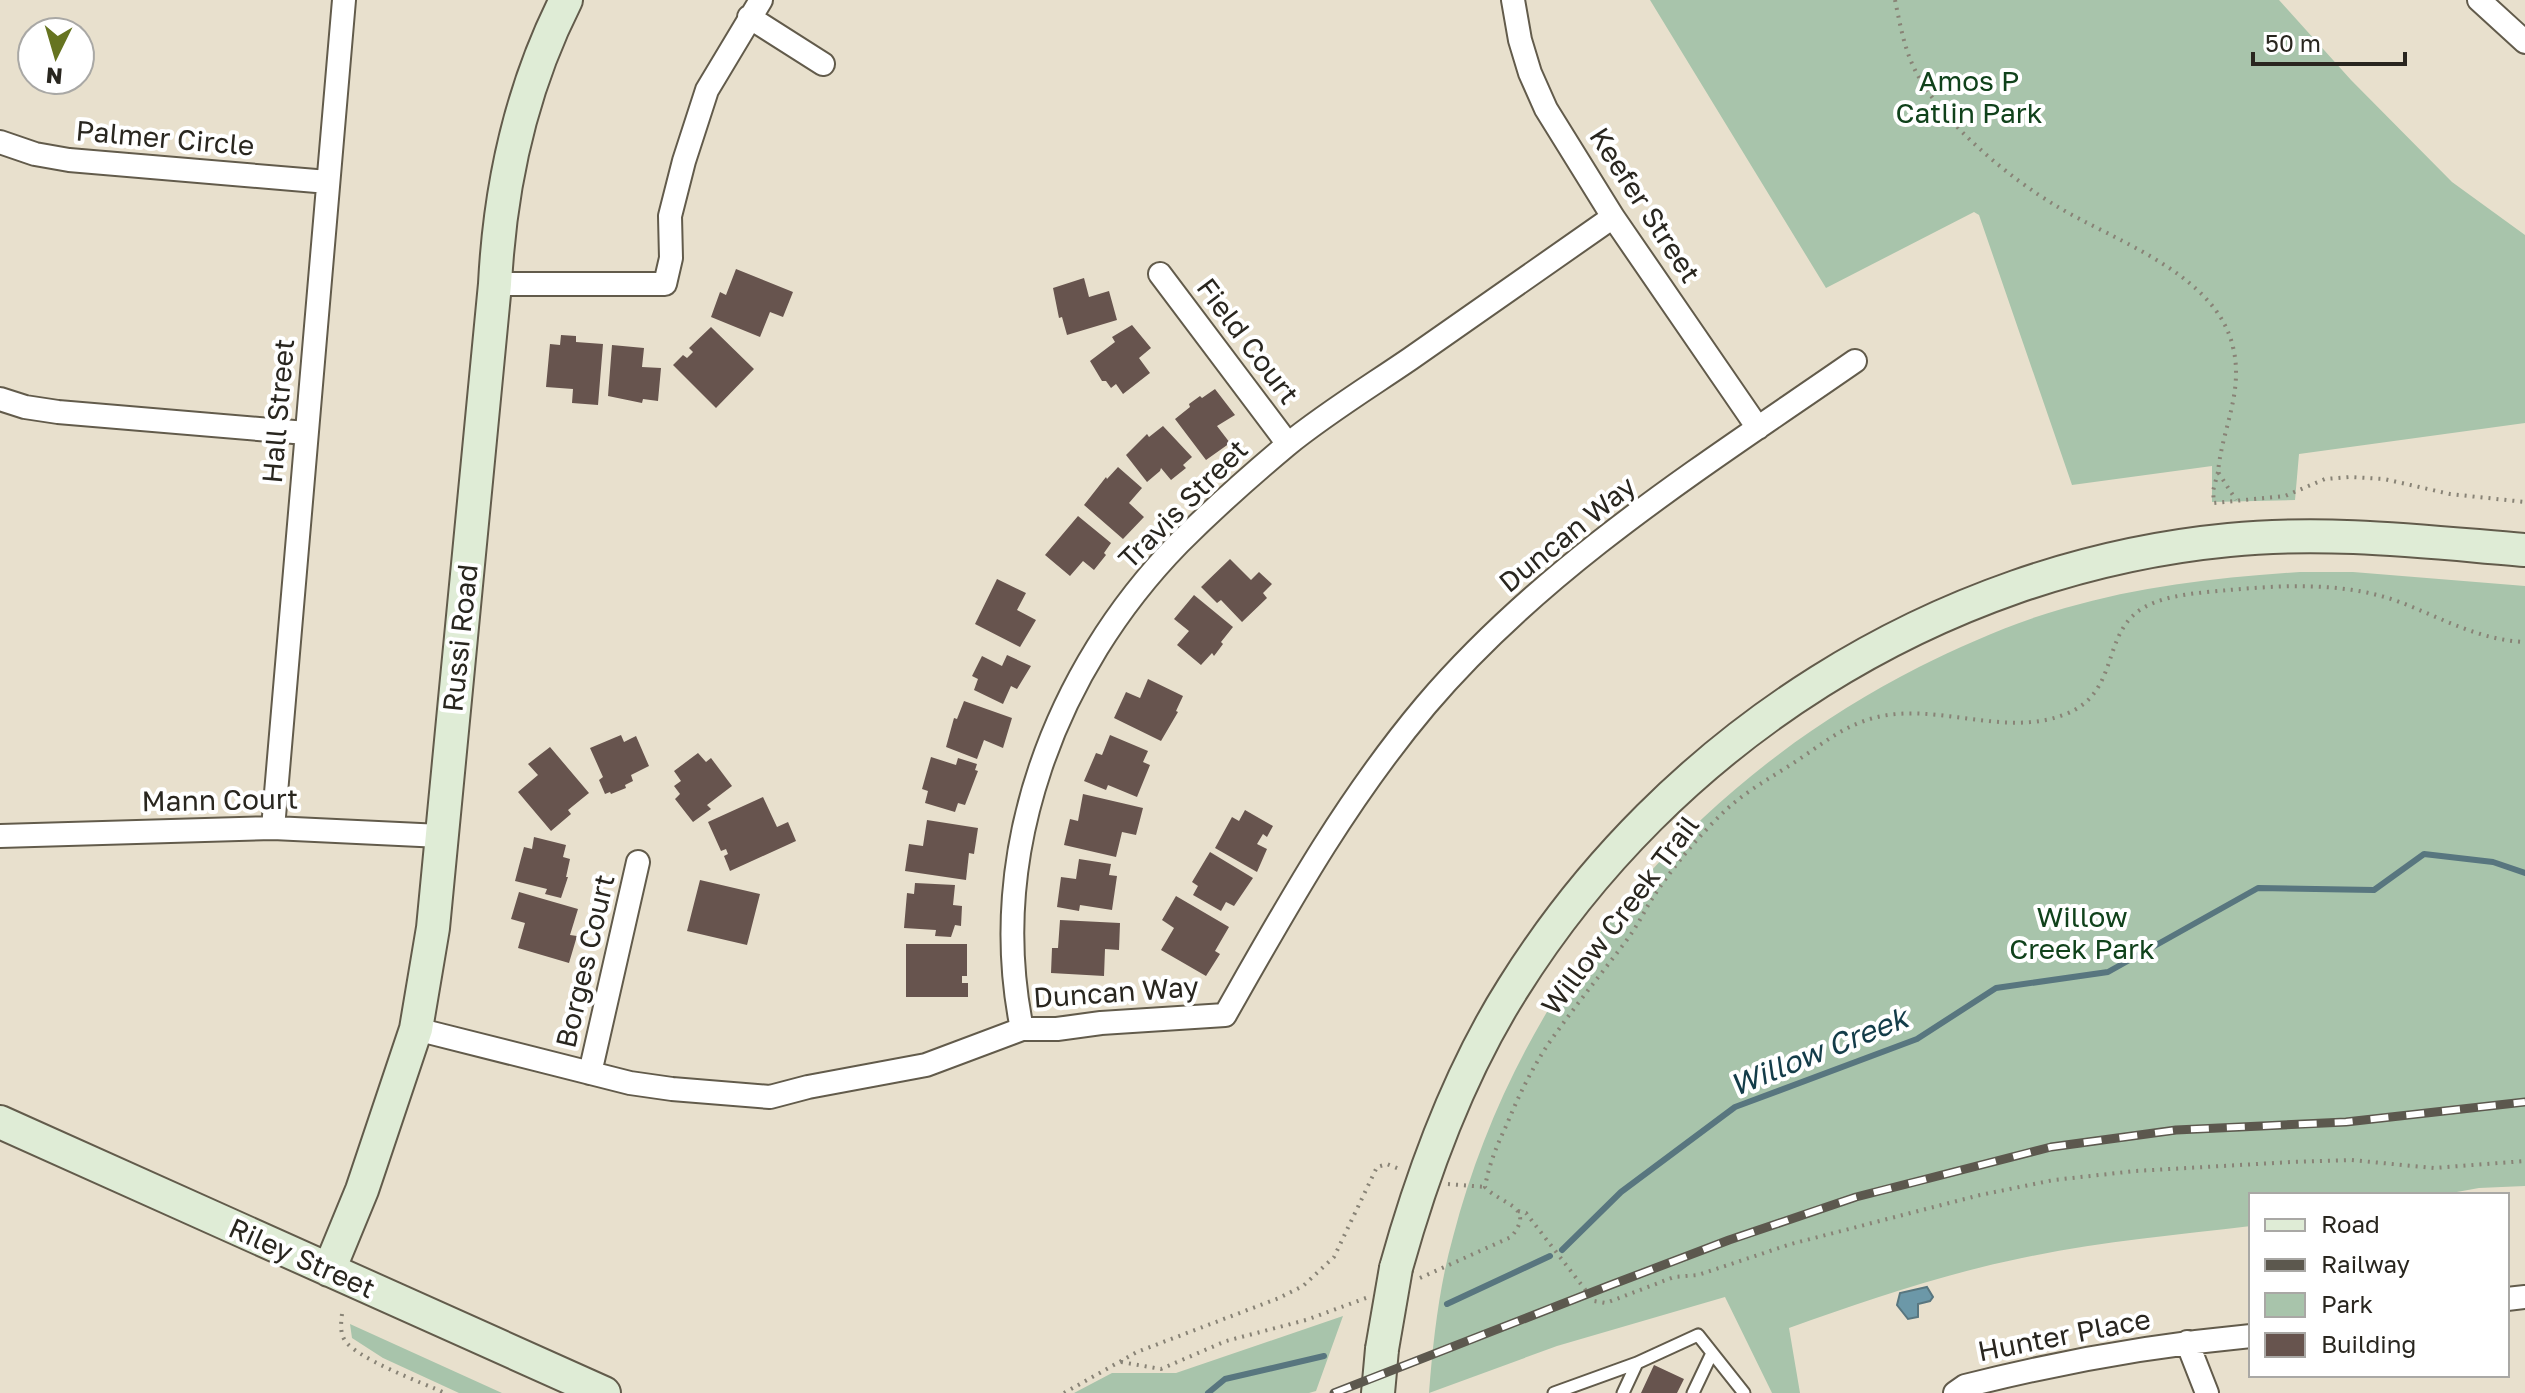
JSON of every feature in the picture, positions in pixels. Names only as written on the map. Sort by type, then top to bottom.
[{"type":"main road","name":"Russi Road","points":[[329,1270],[362,1190],[416,1029],[433,928],[495,284],[497,231],[518,127],[536,71],[566,0]]},
{"type":"main road","points":[[1378,1393],[1382,1349],[1403,1274],[1424,1178],[1461,1087],[1504,1003],[1543,941],[1628,838],[1724,751],[1805,690],[1865,653],[1954,610],[2041,578],[2087,565],[2181,546],[2325,535],[2525,550]]},
{"type":"main road","name":"Riley Street","points":[[0,1122],[604,1393]]},
{"type":"street","name":"Hall Street","points":[[273,828],[344,0]]},
{"type":"street","name":"Keefer Street","points":[[1513,0],[1520,40],[1546,109],[1613,217],[1758,428]]},
{"type":"street","points":[[2479,0],[2525,42]]},
{"type":"street","points":[[495,284],[665,284],[671,258],[670,216],[707,90],[755,8],[823,64]]},
{"type":"street","name":"Palmer Circle","points":[[0,142],[35,154],[69,160],[328,182]]},
{"type":"street","name":"Travis Street","points":[[1022,1029],[1015,997],[1012,951],[1012,894],[1019,843],[1035,781],[1054,731],[1110,629],[1142,586],[1204,519],[1288,444],[1613,217]]},
{"type":"street","name":"Field Court","points":[[1160,274],[1288,444]]},
{"type":"street","points":[[1758,428],[1855,361]]},
{"type":"street","points":[[0,399],[58,412],[306,433]]},
{"type":"street","name":"Duncan Way","points":[[416,1029],[590,1073],[672,1089],[770,1097],[926,1065],[1022,1029],[1057,1029],[1225,1015],[1319,851],[1362,787],[1428,703],[1483,643],[1543,588],[1607,536],[1758,428]]},
{"type":"street","name":"Mann Court","points":[[0,836],[273,828],[441,836]]},
{"type":"street","name":"Borges Court","points":[[590,1073],[638,862]]},
{"type":"street","name":"Hunter Place","points":[[1955,1393],[1965,1386],[2094,1356],[2249,1336]]},
{"type":"street","name":"Hunter Place","points":[[2187,1342],[2207,1393]]},
{"type":"lane","points":[[1554,1393],[1637,1363],[1698,1335],[1744,1393]]},
{"type":"lane","points":[[1693,1393],[1712,1353]]},
{"type":"lane","points":[[1623,1393],[1637,1363]]},
{"type":"path","points":[[1895,0],[1907,52],[1916,72],[1936,102],[1966,134],[2024,185],[2059,208],[2145,252],[2174,272],[2200,293],[2225,326],[2233,346],[2236,372],[2234,402],[2213,491],[2214,503],[2285,496],[2325,479],[2350,477],[2384,479],[2450,494],[2525,502]]},
{"type":"path","points":[[2218,472],[2236,500]]},
{"type":"path","name":"Willow Creek Trail","points":[[1485,1187],[1488,1166],[1535,1065],[1631,933],[1669,874],[1729,807],[1841,731],[1865,720],[1896,714],[1933,714],[2011,723],[2039,722],[2064,715],[2079,708],[2099,687],[2128,621],[2136,613],[2150,605],[2194,594],[2256,588],[2338,588],[2395,601],[2479,636],[2525,642]]},
{"type":"path","points":[[1517,1211],[1526,1213],[1594,1301],[1606,1303],[1674,1277],[1698,1275],[1791,1244],[1980,1195],[2054,1180],[2135,1171],[2292,1162],[2351,1160],[2434,1168],[2525,1161]]},
{"type":"path","points":[[1064,1393],[1145,1349],[1303,1286],[1334,1257],[1377,1167],[1387,1164],[1424,1178],[1462,1187],[1485,1187],[1491,1194],[1515,1206],[1521,1218],[1519,1228],[1511,1237],[1440,1270],[1403,1274]]},
{"type":"path","points":[[1121,1362],[1161,1369],[1226,1341],[1306,1320],[1368,1297]]},
{"type":"path","points":[[342,1314],[341,1333],[345,1342],[358,1353],[445,1393]]},
{"type":"green space","name":"Amos P Catlin Park","points":[[1650,0],[2279,0],[2351,80],[2452,182],[2525,235],[2525,423],[2299,454],[2295,500],[2212,502],[2212,466],[2072,485],[1979,215],[1974,212],[1826,288]]},
{"type":"green space","name":"Willow Creek Park","points":[[2300,572],[2353,572],[2525,586],[2525,1186],[2451,1193],[2249,1193],[2249,1226],[2050,1252],[1934,1280],[1789,1328],[1800,1393],[1772,1393],[1725,1297],[1557,1346],[1429,1393],[1437,1314],[1453,1237],[1482,1145],[1521,1059],[1569,977],[1624,902],[1688,832],[1759,770],[1836,715],[1954,650],[2046,614],[2094,600],[2211,580]]},
{"type":"green space","points":[[1343,1316],[1316,1391],[1074,1393],[1112,1373],[1176,1373]]},
{"type":"green space","points":[[350,1324],[502,1393],[459,1393],[383,1358],[352,1338]]},
{"type":"water","points":[[1927,1287],[1933,1297],[1918,1304],[1918,1317],[1908,1319],[1897,1305],[1900,1293]]},
{"type":"building","points":[[736,269],[793,292],[783,317],[770,312],[760,337],[711,317],[720,292],[726,295]]},
{"type":"building","points":[[1084,278],[1089,297],[1109,291],[1117,320],[1067,335],[1062,317],[1059,318],[1053,288]]},
{"type":"building","points":[[1132,325],[1151,348],[1139,358],[1150,373],[1123,394],[1116,384],[1111,388],[1106,381],[1102,381],[1090,361],[1115,342],[1112,337]]},
{"type":"building","points":[[711,327],[754,369],[716,408],[673,365],[683,355],[687,358],[693,352],[689,348]]},
{"type":"building","points":[[561,335],[576,336],[576,342],[603,344],[598,405],[572,403],[573,389],[546,387],[550,344],[560,345]]},
{"type":"building","points":[[612,345],[644,348],[642,367],[661,368],[658,401],[643,399],[642,403],[608,396]]},
{"type":"building","points":[[1215,389],[1235,415],[1217,426],[1230,443],[1206,460],[1175,419],[1190,407],[1189,404]]},
{"type":"building","points":[[1163,426],[1192,457],[1183,465],[1186,468],[1171,480],[1161,468],[1147,482],[1126,455],[1147,434],[1149,437]]},
{"type":"building","points":[[1118,467],[1142,488],[1129,503],[1144,517],[1123,539],[1084,505]]},
{"type":"building","points":[[1078,516],[1111,543],[1094,570],[1083,561],[1070,576],[1045,555]]},
{"type":"building","points":[[1230,559],[1251,580],[1259,572],[1272,584],[1263,593],[1267,598],[1242,622],[1221,600],[1217,603],[1201,587]]},
{"type":"building","points":[[997,579],[1026,593],[1017,610],[1036,620],[1020,647],[975,624]]},
{"type":"building","points":[[1194,595],[1233,627],[1214,656],[1212,653],[1201,665],[1177,645],[1189,631],[1174,619]]},
{"type":"building","points":[[1007,655],[1031,666],[1017,689],[1011,686],[1003,704],[974,690],[978,679],[972,676],[982,656],[1002,666]]},
{"type":"building","points":[[1148,679],[1183,696],[1178,712],[1161,741],[1114,718],[1126,692],[1140,698]]},
{"type":"building","points":[[964,701],[1012,718],[1003,748],[984,740],[977,759],[946,747],[954,718],[957,719]]},
{"type":"building","points":[[621,735],[624,742],[636,736],[649,766],[631,775],[633,781],[625,785],[626,788],[605,794],[599,780],[603,777],[590,748]]},
{"type":"building","points":[[1110,735],[1148,751],[1143,762],[1150,765],[1137,797],[1108,785],[1106,790],[1084,781],[1096,753],[1102,755]]},
{"type":"building","points":[[550,747],[589,793],[568,810],[571,814],[551,831],[518,792],[538,775],[528,764]]},
{"type":"building","points":[[698,753],[706,762],[711,758],[732,786],[707,805],[711,809],[693,822],[675,799],[680,794],[674,786],[681,781],[674,771]]},
{"type":"building","points":[[931,757],[956,765],[958,758],[977,764],[975,770],[978,771],[965,805],[958,803],[955,812],[925,803],[928,791],[922,789]]},
{"type":"building","points":[[1083,794],[1143,808],[1136,835],[1122,832],[1116,857],[1064,845],[1070,819],[1078,821]]},
{"type":"building","points":[[763,797],[777,827],[788,822],[796,841],[730,871],[724,856],[728,854],[726,849],[721,851],[708,822]]},
{"type":"building","points":[[1245,810],[1273,826],[1267,837],[1263,834],[1257,844],[1267,849],[1257,872],[1215,848],[1232,817],[1239,821]]},
{"type":"building","points":[[927,820],[978,828],[974,854],[969,853],[966,880],[905,871],[909,844],[923,846]]},
{"type":"building","points":[[534,837],[566,845],[563,857],[570,859],[561,898],[545,894],[547,889],[515,881],[524,847],[532,849]]},
{"type":"building","points":[[1210,852],[1253,878],[1234,906],[1226,902],[1221,911],[1193,895],[1198,886],[1192,882]]},
{"type":"building","points":[[1079,859],[1111,864],[1109,875],[1117,876],[1112,910],[1080,905],[1079,911],[1057,907],[1061,877],[1076,879]]},
{"type":"building","points":[[700,880],[760,894],[747,945],[687,931]]},
{"type":"building","points":[[915,883],[955,885],[953,905],[962,906],[961,926],[955,925],[951,937],[935,936],[936,930],[904,928],[907,893],[914,894]]},
{"type":"building","points":[[519,892],[578,909],[570,935],[577,936],[569,963],[518,948],[525,923],[511,919]]},
{"type":"building","points":[[1176,896],[1229,927],[1215,951],[1220,954],[1206,976],[1161,950],[1174,928],[1162,920]]},
{"type":"building","points":[[1060,920],[1120,923],[1119,950],[1105,949],[1104,976],[1051,973],[1052,948],[1058,948]]},
{"type":"building","points":[[906,944],[967,944],[967,976],[962,976],[962,983],[968,983],[968,997],[906,997]]},
{"type":"building","points":[[1654,1365],[1684,1379],[1677,1393],[1641,1393]]},
{"type":"waterway","name":"Willow Creek","points":[[1562,1250],[1621,1192],[1735,1107],[1917,1039],[1996,988],[2108,972],[2258,888],[2374,890],[2424,854],[2493,862],[2525,873]]},
{"type":"waterway","name":"Willow Creek","points":[[1447,1304],[1550,1256]]},
{"type":"waterway","name":"Willow Creek","points":[[1208,1393],[1225,1379],[1324,1356]]},
{"type":"railway","points":[[1334,1393],[1729,1240],[1856,1197],[2051,1147],[2176,1130],[2346,1122],[2525,1102]]}]
